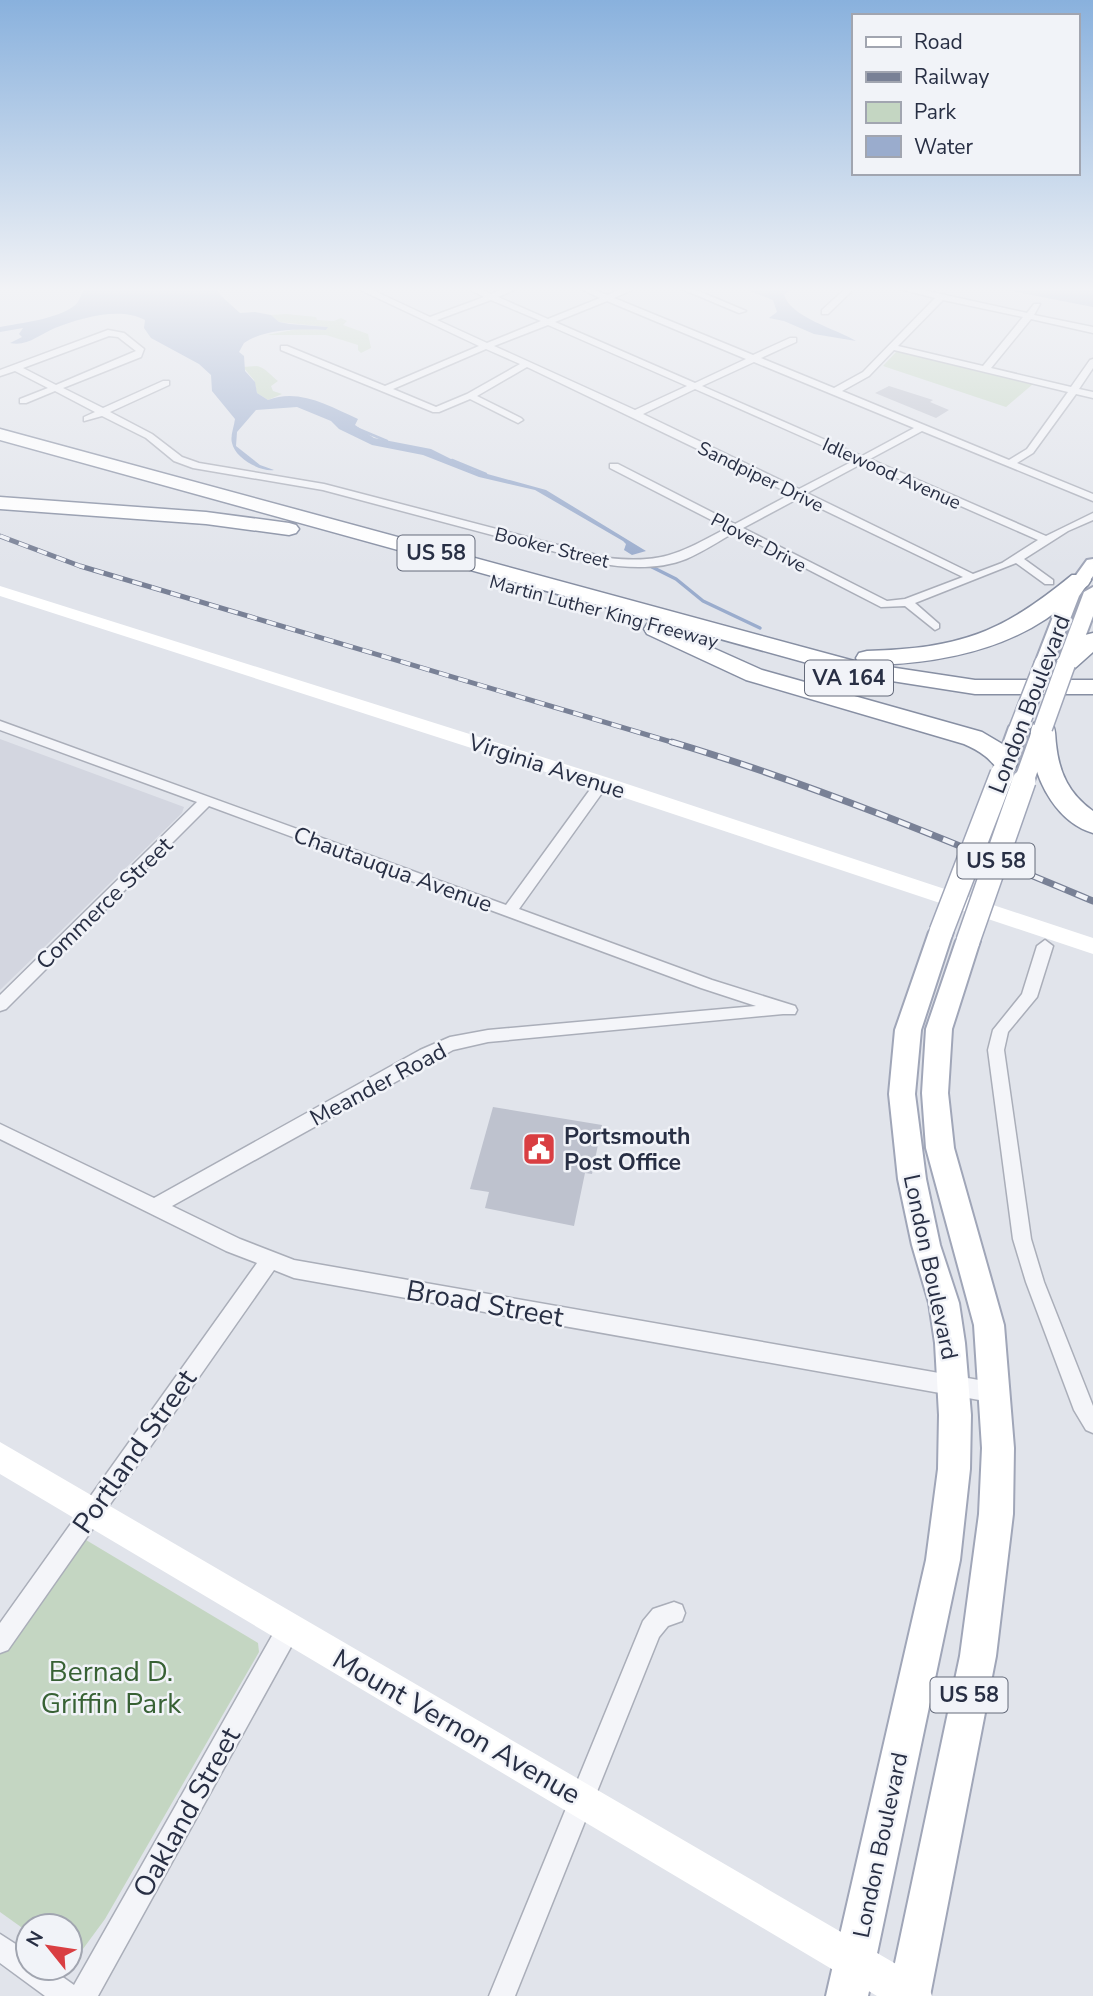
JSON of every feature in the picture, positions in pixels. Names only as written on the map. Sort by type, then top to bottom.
[{"type":"highway","points":[[0,421],[146,472]]},
{"type":"highway","name":"US 58","points":[[0,428],[53,449]]},
{"type":"highway","points":[[0,434],[53,449]]},
{"type":"highway","name":"Martin Luther King Freeway","points":[[0,446],[822,672],[896,687],[1012,699],[1093,698]]},
{"type":"highway","name":"Martin Luther King Freeway","points":[[53,449],[146,472],[828,663],[908,679],[975,687],[1093,687]]},
{"type":"highway","points":[[0,503],[206,518],[335,537]]},
{"type":"highway","points":[[704,628],[838,656],[892,658],[932,654],[979,642],[1019,626],[1089,578]]},
{"type":"highway","name":"US 58","points":[[612,614],[655,629],[754,675],[972,738],[995,751],[1004,769]]},
{"type":"highway","name":"US 58","points":[[1055,663],[1093,640]]},
{"type":"highway","points":[[1031,728],[1053,785],[1066,803],[1093,824]]},
{"type":"main road","name":"London Boulevard","points":[[911,1995],[978,1656],[989,1584],[996,1501],[996,1392],[989,1325],[951,1193],[937,1123],[935,1063],[939,1029],[1024,780],[1031,728],[1089,578]]},
{"type":"main road","name":"London Boulevard","points":[[850,1979],[943,1560],[954,1469],[954,1386],[943,1303],[926,1245],[912,1179],[902,1094],[908,1030],[941,932],[1004,769],[1031,728]]},
{"type":"street","name":"Booker Street","points":[[40,380],[149,436],[178,459],[197,467],[324,487],[611,563],[642,564],[672,559],[735,529],[921,428]]},
{"type":"street","points":[[23,401],[75,380]]},
{"type":"street","points":[[360,380],[436,410],[470,396],[498,380]]},
{"type":"street","points":[[383,390],[406,380]]},
{"type":"street","name":"Sandpiper Drive","points":[[561,380],[973,578]]},
{"type":"street","name":"Idlewood Avenue","points":[[680,380],[1046,540]]},
{"type":"street","points":[[635,414],[709,380]]},
{"type":"street","points":[[805,380],[1093,498]]},
{"type":"street","points":[[834,392],[855,380]]},
{"type":"street","points":[[1032,380],[1093,395]]},
{"type":"street","points":[[1009,464],[1030,451],[1080,380]]},
{"type":"street","points":[[87,419],[166,383]]},
{"type":"street","points":[[470,396],[519,420]]},
{"type":"street","name":"Plover Drive","points":[[614,466],[878,603],[893,606],[907,602]]},
{"type":"street","points":[[935,626],[907,602],[1017,559],[1046,540],[1093,516]]},
{"type":"street","points":[[1017,559],[1049,582]]},
{"type":"street","name":"Virginia Avenue","points":[[0,590],[602,783],[1093,946]]},
{"type":"street","name":"Chautauqua Avenue","points":[[0,725],[707,985],[788,1010]]},
{"type":"street","points":[[509,912],[602,783]]},
{"type":"street","name":"Commerce Street","points":[[0,1005],[206,801]]},
{"type":"street","points":[[1045,946],[1029,997],[1001,1030],[996,1050],[1022,1239],[1035,1282],[1084,1410],[1093,1423]]},
{"type":"street","name":"Meander Road","points":[[154,1207],[450,1044],[488,1036],[788,1010]]},
{"type":"street","name":"Broad Street","points":[[0,1130],[154,1207],[294,1269],[996,1392]]},
{"type":"street","name":"Portland Street","points":[[0,1642],[270,1260]]},
{"type":"street","name":"Mount Vernon Avenue","points":[[0,1457],[582,1797],[850,1979],[911,1995]]},
{"type":"street","points":[[502,1996],[651,1629],[661,1618],[674,1613]]},
{"type":"street","name":"Oakland Street","points":[[83,1996],[289,1628]]},
{"type":"street","points":[[48,1982],[67,1996]]},
{"type":"shaded area","points":[[0,739],[184,807],[182,813],[0,990]]},
{"type":"green space","points":[[254,380],[277,380],[271,386],[273,391],[282,394],[268,400],[257,393]]},
{"type":"green space","points":[[925,380],[1017,380],[1033,384],[1006,407]]},
{"type":"green space","name":"Bernad D. Griffin Park","points":[[81,1537],[258,1643],[259,1652],[105,1919],[84,1948],[84,1912],[14,1912],[14,1922],[0,1912],[0,1653]]},
{"type":"water","points":[[211,380],[253,380],[257,393],[268,400],[291,396],[325,404],[358,419],[355,425],[374,438],[431,449],[473,470],[546,490],[646,551],[632,555],[624,550],[626,544],[623,541],[535,490],[479,477],[423,455],[372,445],[339,429],[331,421],[297,407],[256,410],[237,432],[236,446],[260,465],[274,470],[255,466],[243,459],[234,449],[231,437],[235,419],[212,391]]},
{"type":"building","points":[[889,386],[933,400],[930,402],[949,410],[936,418],[875,393]]},
{"type":"building","name":"Portsmouth Post Office","points":[[493,1107],[602,1125],[592,1174],[585,1173],[574,1226],[485,1208],[489,1192],[470,1189]]},
{"type":"waterway","points":[[356,428],[387,441]]},
{"type":"waterway","points":[[452,460],[486,474]]},
{"type":"waterway","points":[[652,567],[676,579],[703,601],[760,628]]},
{"type":"railway","points":[[0,536],[80,566],[678,744]]},
{"type":"railway","points":[[672,742],[832,796],[1093,901]]},
{"type":"place","name":"Portsmouth Post Office","points":[[539,1149]]}]
